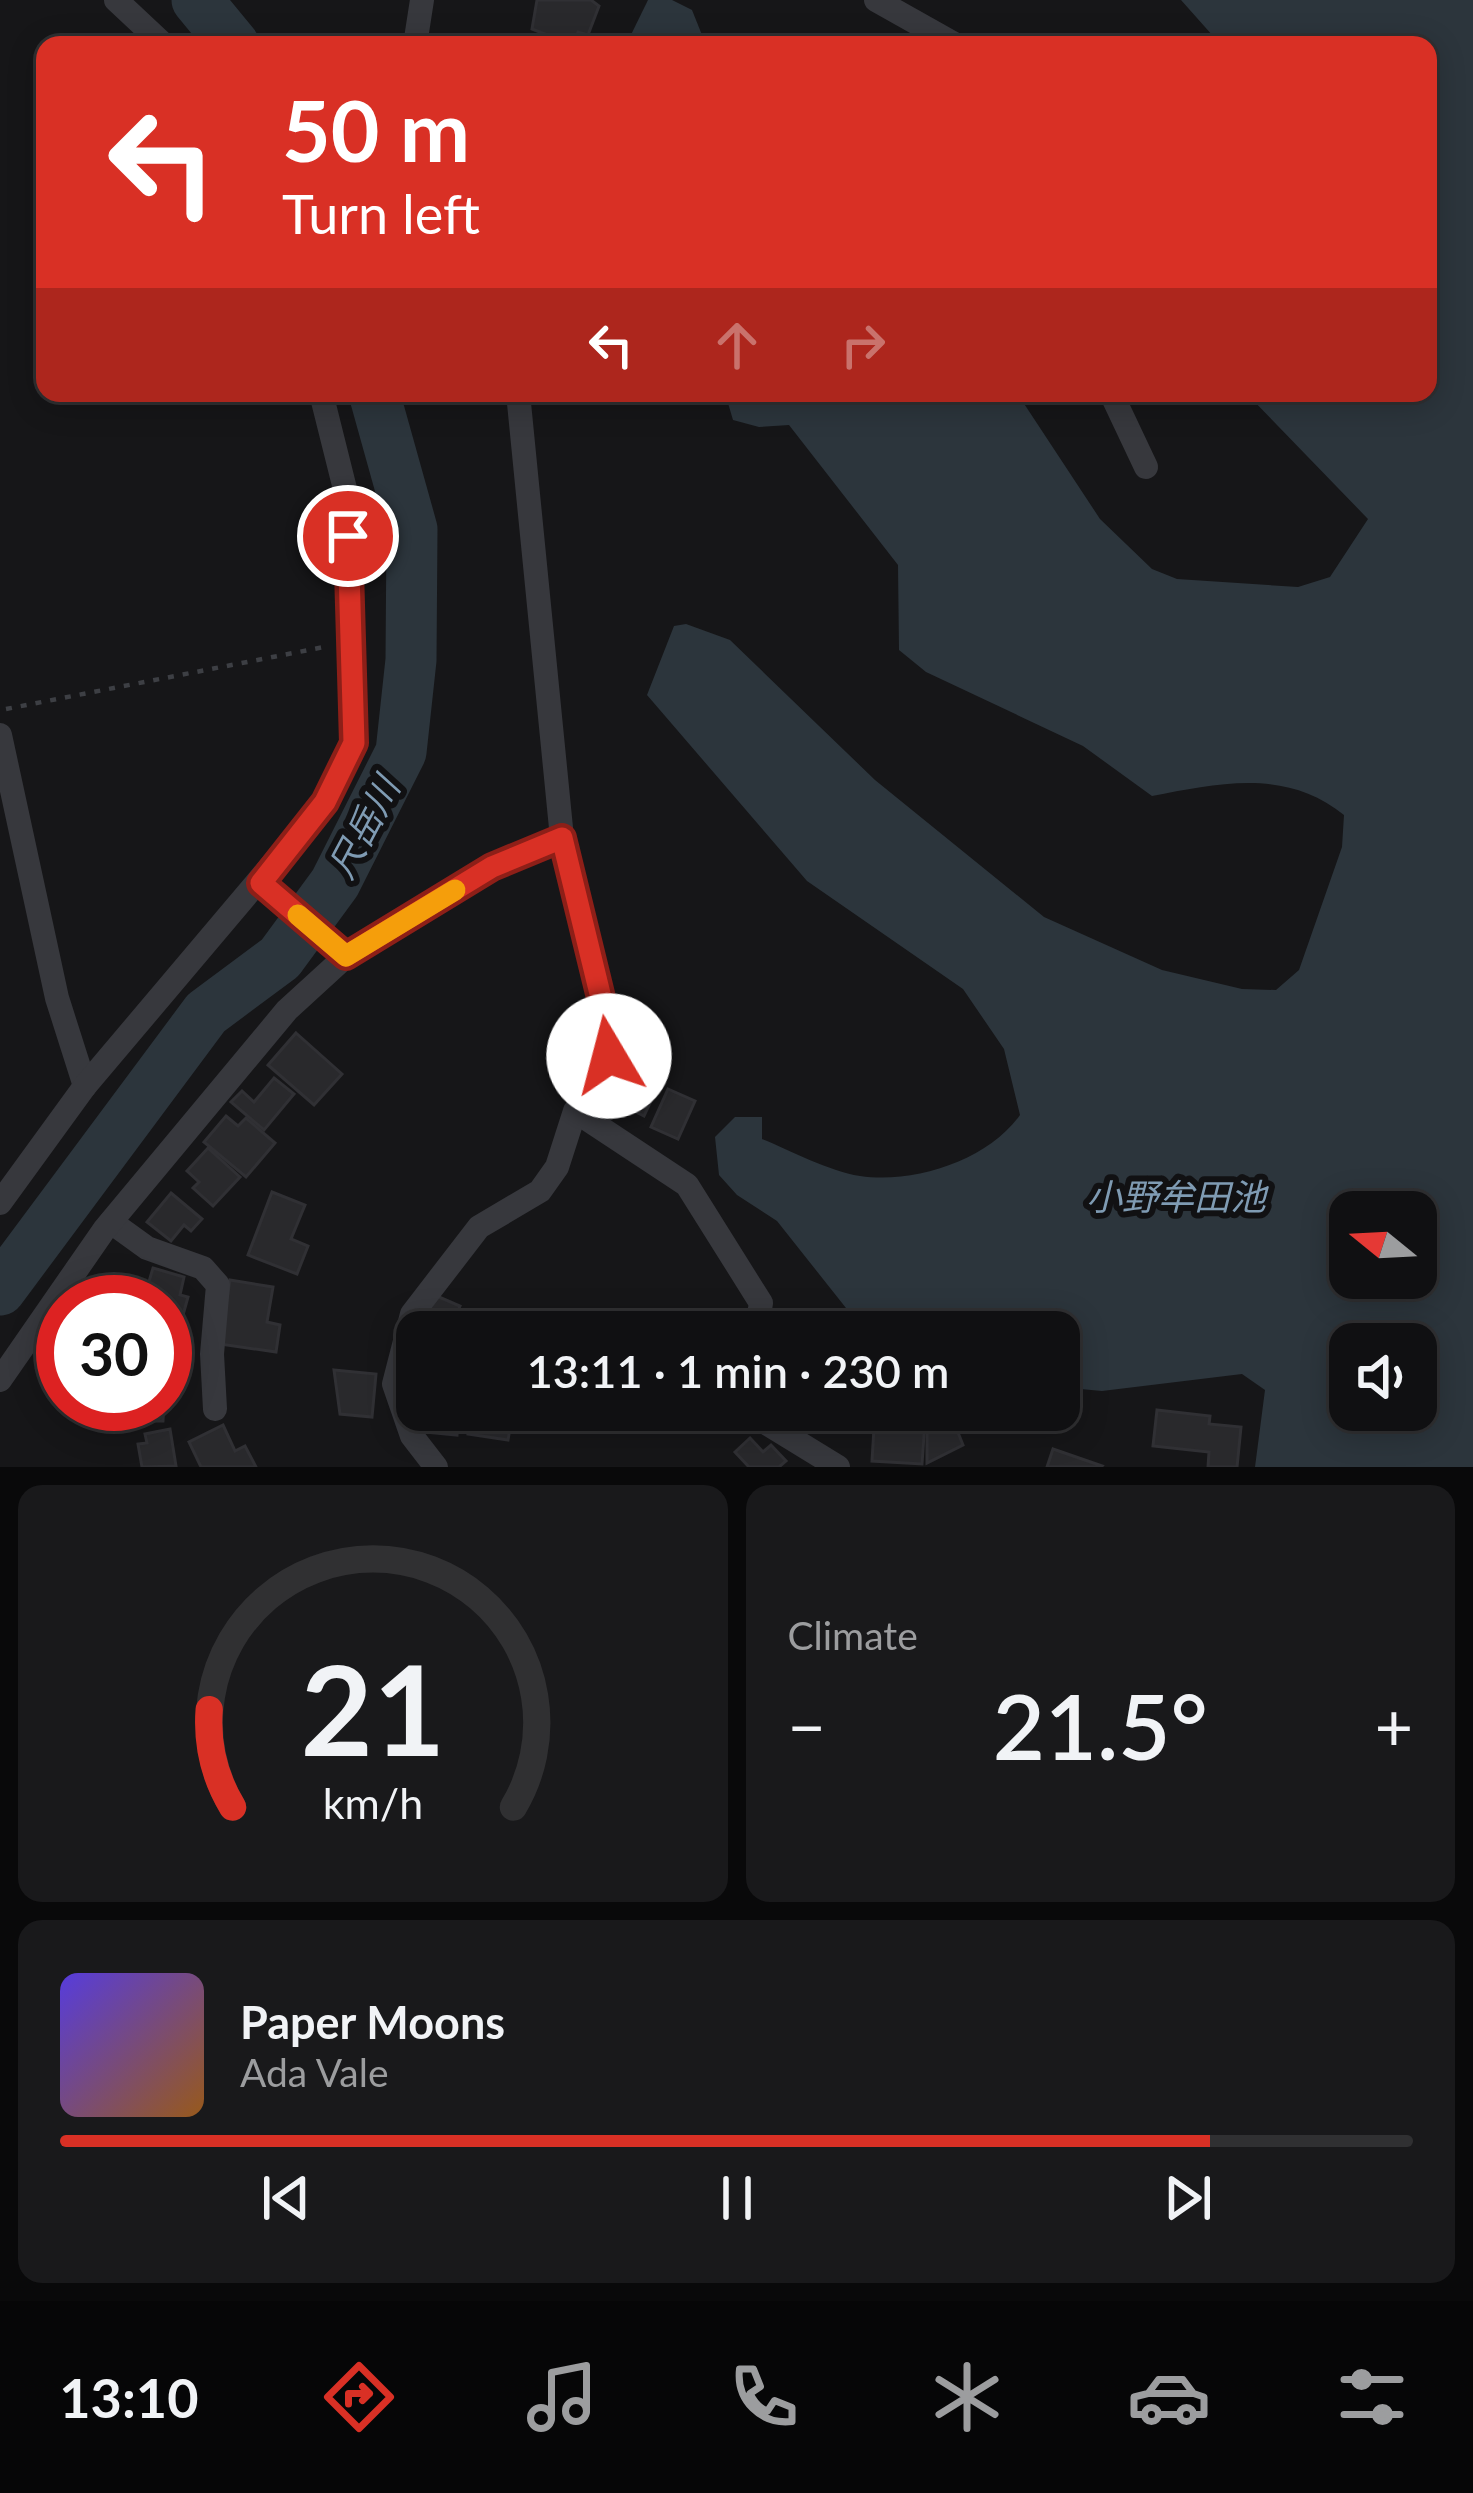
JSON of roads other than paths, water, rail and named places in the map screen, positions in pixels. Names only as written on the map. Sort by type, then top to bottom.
[{"type":"street","points":[[116,0],[154,36]]},
{"type":"street","points":[[416,36],[422,0]]},
{"type":"street","points":[[876,0],[940,36]]},
{"type":"street","points":[[0,1204],[85,1086],[266,887],[325,802],[354,743],[345,488],[323,402]]},
{"type":"street","points":[[519,402],[562,838],[603,1006],[609,1056],[594,1119]]},
{"type":"street","points":[[1115,402],[1146,467]]},
{"type":"street","points":[[0,735],[58,998],[85,1086]]},
{"type":"street","points":[[0,1380],[111,1222],[339,951],[492,867],[562,838]]},
{"type":"street","points":[[266,887],[339,951]]},
{"type":"street","points":[[436,1467],[412,1436],[394,1384],[412,1314],[479,1227],[539,1191],[557,1166],[575,1111],[594,1119],[688,1185],[761,1303],[760,1311]]},
{"type":"street","points":[[111,1222],[147,1248],[203,1268],[218,1285],[212,1354],[215,1409]]},
{"type":"street","points":[[779,1431],[838,1467]]},
{"type":"water","points":[[648,0],[672,0],[692,10],[702,36],[630,36]]},
{"type":"water","name":"小野牟田池","points":[[1181,0],[1473,0],[1473,1467],[1255,1467],[1265,1390],[1242,1374],[1102,1391],[1080,1389],[1080,1311],[848,1311],[777,1221],[737,1195],[719,1175],[715,1137],[735,1117],[762,1117],[762,1139],[810,1160],[881,1178],[926,1172],[970,1156],[1020,1115],[1004,1049],[963,989],[807,881],[647,695],[674,626],[686,624],[730,640],[875,780],[1044,917],[1162,970],[1242,989],[1276,990],[1299,970],[1342,847],[1344,815],[1322,800],[1276,785],[1227,784],[1152,796],[1083,746],[926,672],[899,650],[898,565],[789,425],[759,427],[733,420],[728,402],[1023,402],[1100,519],[1152,569],[1177,579],[1298,587],[1330,577],[1368,519],[1255,402],[1437,402],[1437,36],[1213,36]]},
{"type":"waterway","name":"尺岳川","points":[[197,0],[227,36]]},
{"type":"waterway","name":"尺岳川","points":[[0,1290],[206,1013],[280,958],[335,883],[401,752],[411,660],[412,529],[377,402]]}]
